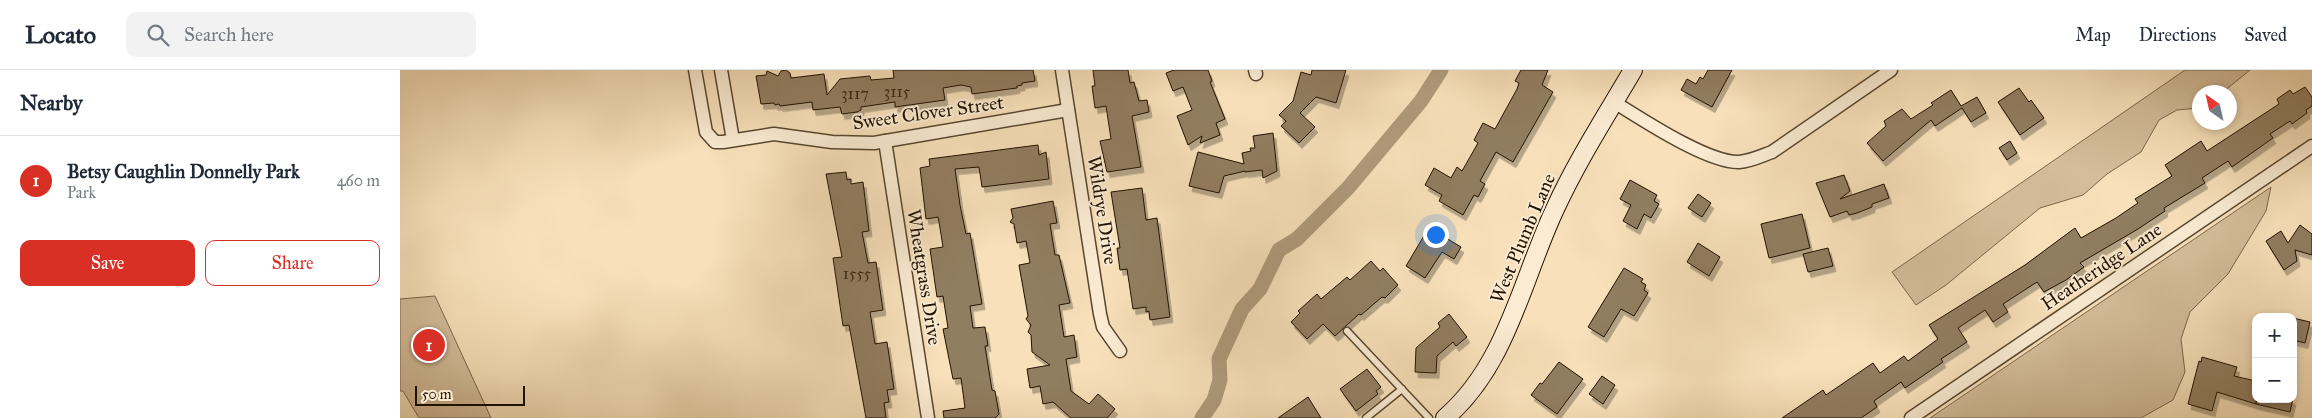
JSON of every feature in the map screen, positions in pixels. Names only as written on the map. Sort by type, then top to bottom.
[{"type":"main road","name":"West Plumb Lane","points":[[1445,418],[1472,391],[1489,365],[1515,311],[1536,251],[1558,202],[1633,70]]},
{"type":"street","name":"Sweet Clover Street","points":[[695,70],[706,132],[715,142],[774,134],[840,143],[885,141],[1068,110]]},
{"type":"street","points":[[721,70],[732,140]]},
{"type":"street","name":"Wildrye Drive","points":[[1062,70],[1100,314],[1103,327],[1120,351]]},
{"type":"street","points":[[1614,102],[1709,156],[1739,162],[1756,159],[1772,152],[1891,70]]},
{"type":"street","name":"Wheatgrass Drive","points":[[885,141],[928,418]]},
{"type":"street","name":"Heatheridge Lane","points":[[1912,418],[2312,146]]},
{"type":"lane","points":[[1347,331],[1429,418]]},
{"type":"lane","points":[[1366,418],[1402,389]]},
{"type":"shaded area","points":[[2185,70],[2250,70],[2232,85],[2192,85],[2192,109],[2177,110],[2159,120],[2141,152],[2107,174],[2083,195],[2040,208],[1946,285],[1916,305],[1892,272]]},
{"type":"shaded area","points":[[2271,187],[2266,211],[2228,274],[2190,312],[2181,339],[2185,372],[2173,400],[2141,418],[1930,418]]},
{"type":"shaded area","points":[[435,296],[491,418],[419,418],[403,391],[400,391],[400,299]]},
{"type":"building","points":[[786,70],[790,73],[791,78],[824,74],[827,95],[840,79],[870,76],[871,80],[894,78],[893,70],[1033,70],[1035,81],[1022,83],[1017,88],[972,94],[971,87],[961,85],[943,88],[945,100],[895,107],[895,102],[861,107],[861,110],[857,112],[842,114],[840,107],[813,110],[812,102],[780,106],[774,103],[761,104],[756,76],[766,75],[767,71],[778,76],[781,71]]},
{"type":"building","points":[[1093,70],[1128,70],[1130,83],[1134,82],[1139,101],[1147,100],[1149,112],[1132,116],[1141,167],[1107,172],[1100,141],[1111,139],[1106,106],[1095,108],[1092,86],[1095,86]]},
{"type":"building","points":[[1174,70],[1208,70],[1212,81],[1210,82],[1225,119],[1216,123],[1220,135],[1200,143],[1202,136],[1188,145],[1177,116],[1192,110],[1183,87],[1173,91],[1166,73]]},
{"type":"building","points":[[1312,70],[1346,70],[1336,103],[1316,97],[1300,113],[1315,127],[1299,143],[1281,126],[1286,121],[1279,115],[1293,101],[1301,72],[1311,75]]},
{"type":"building","points":[[1521,70],[1548,70],[1542,85],[1553,92],[1513,162],[1496,152],[1480,181],[1485,184],[1478,197],[1474,195],[1463,215],[1439,201],[1442,195],[1425,185],[1434,168],[1451,178],[1457,167],[1462,171],[1478,143],[1474,140],[1483,123],[1495,129],[1517,89],[1519,83],[1515,81]]},
{"type":"building","points":[[1708,70],[1732,70],[1712,107],[1681,90],[1687,79],[1696,84],[1700,77],[1703,79]]},
{"type":"building","points":[[2305,87],[2312,97],[2312,106],[2306,110],[2307,113],[2292,124],[2290,121],[2270,134],[2273,138],[2232,167],[2228,161],[2202,178],[2205,183],[2164,208],[2165,211],[2138,229],[2080,263],[2084,267],[2066,280],[2044,292],[2037,282],[2003,304],[2008,312],[1993,322],[1985,310],[1958,328],[1967,342],[1941,359],[1943,362],[1905,388],[1901,382],[1874,401],[1877,407],[1861,418],[1782,418],[1823,390],[1826,395],[1873,363],[1880,373],[1904,356],[1908,361],[1938,339],[1929,325],[2025,265],[2075,228],[2081,238],[2116,218],[2138,203],[2135,199],[2172,176],[2165,165],[2201,141],[2207,151],[2279,104],[2277,99],[2290,90],[2293,94]]},
{"type":"building","points":[[2019,88],[2029,102],[2031,100],[2044,118],[2020,135],[1998,102]]},
{"type":"building","points":[[1951,90],[1961,106],[1977,97],[1986,113],[1971,122],[1962,108],[1935,126],[1931,120],[1883,161],[1867,143],[1886,126],[1884,121],[1902,109],[1911,119],[1933,105],[1931,103]]},
{"type":"building","points":[[1273,133],[1277,171],[1263,178],[1262,170],[1245,171],[1224,176],[1219,193],[1189,186],[1198,152],[1244,164],[1242,153],[1251,151],[1250,148],[1255,148],[1253,136]]},
{"type":"building","points":[[2010,141],[2017,153],[2007,160],[1999,148]]},
{"type":"building","points":[[1038,145],[1039,155],[1046,152],[1049,179],[982,187],[979,167],[955,169],[966,234],[970,233],[982,304],[970,306],[973,328],[985,327],[988,346],[985,346],[992,390],[995,391],[999,414],[995,418],[944,418],[943,411],[965,408],[961,378],[953,379],[943,329],[948,328],[943,296],[937,297],[930,249],[943,247],[939,222],[938,217],[926,219],[920,168],[930,166],[929,159]]},
{"type":"building","points":[[846,172],[847,180],[851,179],[851,184],[863,182],[869,231],[862,232],[868,263],[876,262],[883,310],[870,312],[875,344],[887,342],[894,389],[887,390],[889,402],[884,403],[886,418],[866,418],[849,325],[843,326],[833,258],[842,257],[826,174]]},
{"type":"building","points":[[1844,175],[1850,191],[1840,199],[1884,184],[1889,198],[1872,204],[1872,207],[1857,213],[1849,215],[1847,211],[1830,217],[1816,183]]},
{"type":"building","points":[[1630,180],[1657,195],[1654,201],[1659,204],[1651,218],[1644,214],[1637,229],[1623,221],[1631,205],[1620,199]]},
{"type":"building","points":[[1142,188],[1146,220],[1157,218],[1170,317],[1150,320],[1149,311],[1146,312],[1146,307],[1133,309],[1127,269],[1120,270],[1117,248],[1120,248],[1111,192]]},
{"type":"building","points":[[1698,194],[1711,203],[1702,217],[1688,208]]},
{"type":"building","points":[[1053,201],[1057,223],[1050,224],[1055,255],[1059,255],[1070,303],[1059,305],[1064,337],[1074,335],[1077,357],[1066,359],[1071,391],[1089,404],[1098,394],[1115,409],[1107,418],[1071,418],[1053,402],[1043,404],[1040,386],[1030,388],[1027,369],[1050,365],[1032,352],[1031,335],[1028,332],[1031,325],[1026,319],[1028,316],[1019,265],[1030,263],[1026,241],[1017,243],[1014,224],[1010,222],[1013,218],[1011,209]]},
{"type":"building","points":[[1802,214],[1810,248],[1769,258],[1761,224]]},
{"type":"building","points":[[1431,224],[1448,235],[1446,238],[1461,247],[1454,259],[1442,252],[1425,278],[1406,266]]},
{"type":"building","points":[[2300,225],[2312,234],[2312,255],[2295,250],[2297,261],[2284,270],[2266,241],[2281,231],[2288,243]]},
{"type":"building","points":[[1698,243],[1720,257],[1709,276],[1687,262]]},
{"type":"building","points":[[1828,248],[1833,266],[1808,272],[1803,254]]},
{"type":"building","points":[[1371,261],[1380,271],[1383,268],[1398,285],[1385,298],[1382,297],[1361,315],[1359,314],[1335,336],[1323,324],[1307,339],[1291,322],[1300,313],[1298,311],[1317,294],[1321,299],[1347,277],[1350,280]]},
{"type":"building","points":[[1624,268],[1643,279],[1641,282],[1646,285],[1644,290],[1648,293],[1634,316],[1621,309],[1604,337],[1588,327]]},
{"type":"building","points":[[1449,314],[1467,337],[1456,346],[1453,342],[1437,356],[1436,373],[1415,372],[1416,348],[1440,327],[1438,323]]},
{"type":"building","points":[[2297,319],[2310,322],[2305,343],[2297,341]]},
{"type":"building","points":[[2202,357],[2237,367],[2234,376],[2252,380],[2252,403],[2217,392],[2212,411],[2188,404],[2199,361],[2201,362]]},
{"type":"building","points":[[1559,362],[1583,379],[1557,414],[1531,395]]},
{"type":"building","points":[[1367,369],[1381,387],[1376,391],[1378,394],[1356,411],[1340,389]]},
{"type":"building","points":[[1602,376],[1615,385],[1603,404],[1589,394]]},
{"type":"building","points":[[1308,397],[1321,418],[1278,418]]},
{"type":"building","points":[[2256,403],[2292,403],[2290,412]]},
{"type":"waterway","points":[[1202,418],[1214,400],[1220,380],[1219,359],[1242,309],[1260,289],[1279,250],[1297,239],[1348,188],[1421,101],[1441,70]]},
{"type":"place","name":"Betsy Caughlin Donnelly Park","points":[[429,345]]}]
